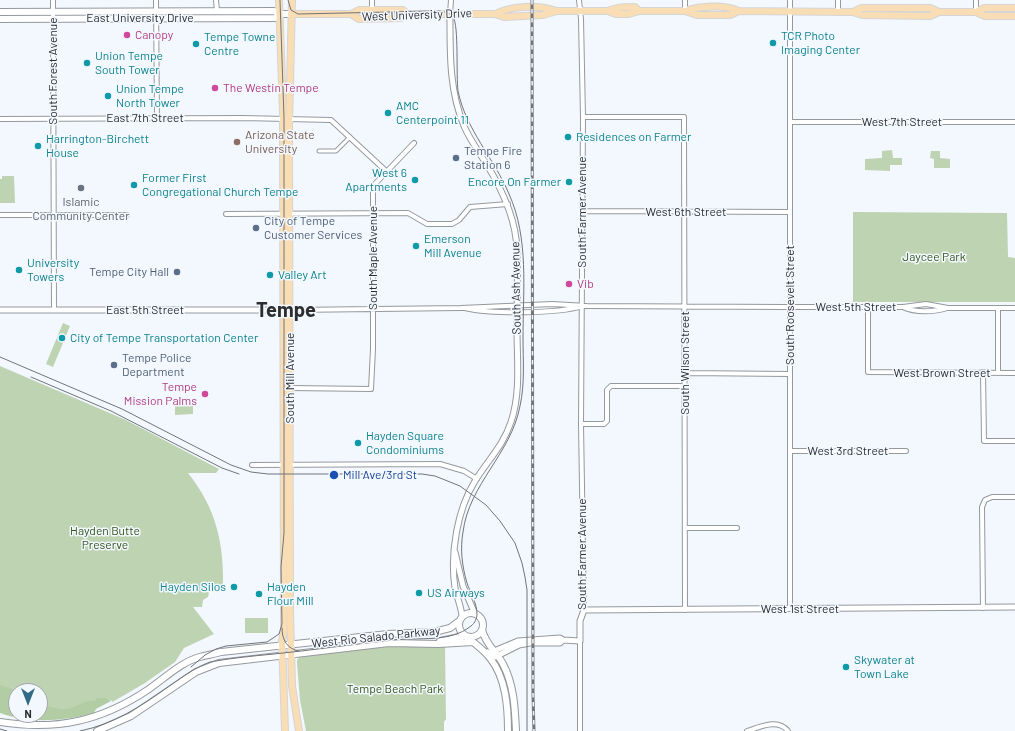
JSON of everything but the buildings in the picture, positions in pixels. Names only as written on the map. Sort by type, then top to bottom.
[{"type":"main road","name":"South Mill Avenue","points":[[279,0],[290,213],[289,465],[291,654],[294,708],[299,731]]},
{"type":"main road","name":"South Mill Avenue","points":[[285,731],[282,655],[284,631],[284,557],[282,465],[282,213],[290,14],[292,0]]},
{"type":"main road","name":"West University Drive","points":[[290,14],[351,14],[359,19],[402,18],[407,14],[495,14],[504,10],[532,7],[544,7],[556,11],[608,11],[623,14],[632,14],[639,11],[685,11],[696,8],[731,8],[739,11],[838,12],[853,12],[861,8],[930,8],[939,12],[976,12],[985,16],[1015,16]]},
{"type":"main road","name":"West University Drive","points":[[976,12],[984,8],[1015,8]]},
{"type":"main road","points":[[351,14],[359,10],[403,10],[407,14]]},
{"type":"main road","name":"East University Drive","points":[[0,19],[53,15],[156,11],[274,11],[280,14],[290,14]]},
{"type":"main road","name":"East University Drive","points":[[0,12],[156,18],[275,18],[280,14]]},
{"type":"main road","points":[[282,372],[286,376],[286,386],[290,388]]},
{"type":"main road","points":[[508,731],[506,698],[500,678],[491,660],[482,649],[460,632],[460,619],[475,614],[482,619],[482,630],[485,641],[496,654],[504,667],[511,686],[516,731]]},
{"type":"main road","name":"West Rio Salado Parkway","points":[[0,722],[27,727],[54,728],[92,720],[123,706],[183,665],[200,657],[221,652],[378,635],[439,632],[450,628],[460,619]]},
{"type":"main road","points":[[466,636],[476,636],[482,630]]},
{"type":"main road","points":[[348,648],[354,642],[375,640],[378,635]]},
{"type":"main road","name":"West Rio Salado Parkway","points":[[429,643],[466,636]]},
{"type":"main road","name":"West Rio Salado Parkway","points":[[97,731],[131,716],[203,668],[218,663],[389,643],[472,642]]},
{"type":"street","name":"South Forest Avenue","points":[[53,0],[54,310]]},
{"type":"street","points":[[156,0],[158,118]]},
{"type":"street","points":[[216,0],[216,11]]},
{"type":"street","points":[[372,0],[372,10]]},
{"type":"street","name":"South Ash Avenue","points":[[451,0],[451,75],[458,110],[471,139],[499,184],[508,204],[516,237],[518,380],[513,414],[507,432],[498,450],[477,479],[462,511],[457,531],[456,552],[463,586],[475,614]]},
{"type":"street","name":"South Farmer Avenue","points":[[579,0],[583,117],[581,424],[584,610],[580,621],[580,731]]},
{"type":"street","points":[[684,0],[685,11]]},
{"type":"street","name":"South Roosevelt Street","points":[[790,0],[790,610]]},
{"type":"street","points":[[838,0],[838,12]]},
{"type":"street","points":[[976,0],[976,12]]},
{"type":"street","name":"South Wilson Street","points":[[583,117],[684,117],[685,610]]},
{"type":"street","points":[[286,118],[332,120],[386,171]]},
{"type":"street","name":"East 7th Street","points":[[0,119],[286,118]]},
{"type":"street","name":"West 7th Street","points":[[790,122],[1015,122]]},
{"type":"street","points":[[319,151],[336,151],[350,137]]},
{"type":"street","name":"South Maple Avenue","points":[[290,388],[371,389],[373,308],[373,186],[414,143]]},
{"type":"street","points":[[226,214],[408,213],[427,224],[452,224],[459,220],[470,207],[508,204]]},
{"type":"street","name":"West 6th Street","points":[[583,211],[790,212]]},
{"type":"street","points":[[0,215],[127,215]]},
{"type":"street","name":"West 5th Street","points":[[290,310],[461,308],[552,304],[610,306],[622,308],[638,306],[699,308],[903,307],[909,310],[926,311],[948,308],[1015,308]]},
{"type":"street","name":"West 5th Street","points":[[461,308],[517,311],[564,310],[582,306]]},
{"type":"street","name":"West Brown Street","points":[[868,307],[868,372],[1015,373]]},
{"type":"street","points":[[998,308],[998,373]]},
{"type":"street","name":"East 5th Street","points":[[0,310],[290,310]]},
{"type":"street","points":[[983,372],[984,441],[1015,441]]},
{"type":"street","points":[[685,373],[790,374]]},
{"type":"street","points":[[581,424],[604,424],[607,421],[608,390],[611,386],[685,386]]},
{"type":"street","name":"West 3rd Street","points":[[790,451],[906,451]]},
{"type":"street","points":[[252,465],[440,464],[464,471],[477,479]]},
{"type":"street","points":[[982,608],[982,506],[985,500],[992,497],[1015,497]]},
{"type":"street","points":[[685,528],[737,528]]},
{"type":"street","name":"South Ash Avenue","points":[[456,552],[453,558],[455,587],[460,619]]},
{"type":"street","name":"West 1st Street","points":[[584,610],[1015,608]]},
{"type":"street","points":[[482,649],[492,656],[518,641],[527,639],[560,638],[563,640],[580,641]]},
{"type":"street","points":[[747,731],[776,724],[782,725],[788,731]]},
{"type":"green space","points":[[892,150],[893,158],[902,158],[902,165],[890,165],[890,171],[865,170],[865,159],[882,158],[882,151]]},
{"type":"green space","points":[[931,151],[940,151],[940,158],[950,159],[950,168],[934,168],[934,159],[930,158]]},
{"type":"green space","points":[[2,176],[14,176],[15,203],[0,203],[0,179],[2,179]]},
{"type":"green space","name":"Jaycee Park","points":[[853,212],[1007,213],[1008,257],[1015,258],[1015,302],[853,302]]},
{"type":"green space","points":[[63,323],[70,326],[53,367],[46,364]]},
{"type":"green space","name":"Hayden Butte Preserve","points":[[0,366],[126,420],[219,469],[216,473],[188,473],[198,486],[212,513],[220,541],[223,571],[223,587],[210,588],[208,597],[203,600],[202,607],[193,607],[214,634],[184,648],[175,662],[145,683],[112,702],[111,700],[62,718],[48,717],[48,683],[8,683],[8,712],[0,710]]},
{"type":"green space","points":[[175,403],[193,403],[193,414],[175,415]]},
{"type":"green space","points":[[245,618],[268,618],[268,633],[245,633]]},
{"type":"green space","name":"Tempe Beach Park","points":[[445,645],[446,719],[444,722],[444,731],[306,731],[300,700],[297,663],[297,660],[301,655],[387,646]]},
{"type":"green space","points":[[0,685],[8,688],[8,715],[0,713]]},
{"type":"green space","points":[[97,698],[105,698],[111,701],[96,709],[94,713],[48,720],[48,706],[59,709],[67,709],[85,702],[95,701]]},
{"type":"tram line","points":[[191,667],[205,655],[216,649],[226,646],[267,642],[279,634],[282,624],[281,567],[284,533],[284,118],[280,0]]},
{"type":"tram line","points":[[80,731],[104,724],[126,714],[188,673],[210,662],[404,639],[444,637],[463,631],[472,625],[477,617],[476,606],[467,583],[463,564],[463,532],[473,499],[500,454],[515,423],[523,389],[524,264],[520,228],[515,211],[503,181],[474,131],[462,105],[457,84],[457,40],[455,22],[450,14],[441,11],[298,14],[291,10],[288,0]]},
{"type":"tram line","points":[[0,357],[122,409],[231,465],[251,472],[268,474],[422,474],[435,476],[460,486],[486,505],[500,521],[515,543],[522,563],[527,590],[527,731]]},
{"type":"tram line","points":[[31,377],[111,411],[222,468],[239,474]]},
{"type":"tram line","points":[[282,628],[284,640],[288,646],[299,651]]},
{"type":"tram line","points":[[0,729],[7,731]]},
{"type":"railway","points":[[532,0],[534,731]]},
{"type":"place","name":"Canopy","points":[[127,35]]},
{"type":"place","name":"TCR Photo Imaging Center","points":[[773,43]]},
{"type":"place","name":"Tempe Towne Centre","points":[[196,44]]},
{"type":"place","name":"Union Tempe South Tower","points":[[87,63]]},
{"type":"place","name":"The Westin Tempe","points":[[215,88]]},
{"type":"place","name":"Union Tempe North Tower","points":[[108,96]]},
{"type":"place","name":"AMC Centerpoint 11","points":[[388,113]]},
{"type":"place","name":"Residences on Farmer","points":[[568,137]]},
{"type":"place","name":"Arizona State University","points":[[237,142]]},
{"type":"place","name":"Harrington-Birchett House","points":[[38,146]]},
{"type":"place","name":"Tempe Fire Station 6","points":[[456,158]]},
{"type":"place","name":"West 6 Apartments","points":[[415,180]]},
{"type":"place","name":"Encore On Farmer","points":[[569,182]]},
{"type":"place","name":"Former First Congregational Church Tempe","points":[[134,185]]},
{"type":"place","name":"Islamic Community Center","points":[[81,188]]},
{"type":"place","name":"City of Tempe Customer Services","points":[[256,228]]},
{"type":"place","name":"Emerson Mill Avenue","points":[[416,246]]},
{"type":"place","name":"University Towers","points":[[19,270]]},
{"type":"place","name":"Tempe City Hall","points":[[177,272]]},
{"type":"place","name":"Valley Art","points":[[270,275]]},
{"type":"place","name":"Vib","points":[[569,284]]},
{"type":"place","name":"City of Tempe Transportation Center","points":[[62,338]]},
{"type":"place","name":"Tempe Police Department","points":[[114,365]]},
{"type":"place","name":"Tempe Mission Palms","points":[[205,394]]},
{"type":"place","name":"Hayden Square Condominiums","points":[[358,443]]},
{"type":"place","name":"Mill Ave/3rd St","points":[[334,475]]},
{"type":"place","name":"Hayden Silos","points":[[234,587]]},
{"type":"place","name":"US Airways","points":[[419,593]]},
{"type":"place","name":"Hayden Flour Mill","points":[[259,594]]},
{"type":"place","name":"Skywater at Town Lake","points":[[846,667]]},
{"type":"district","name":"Tempe","points":[[286,310]]}]
